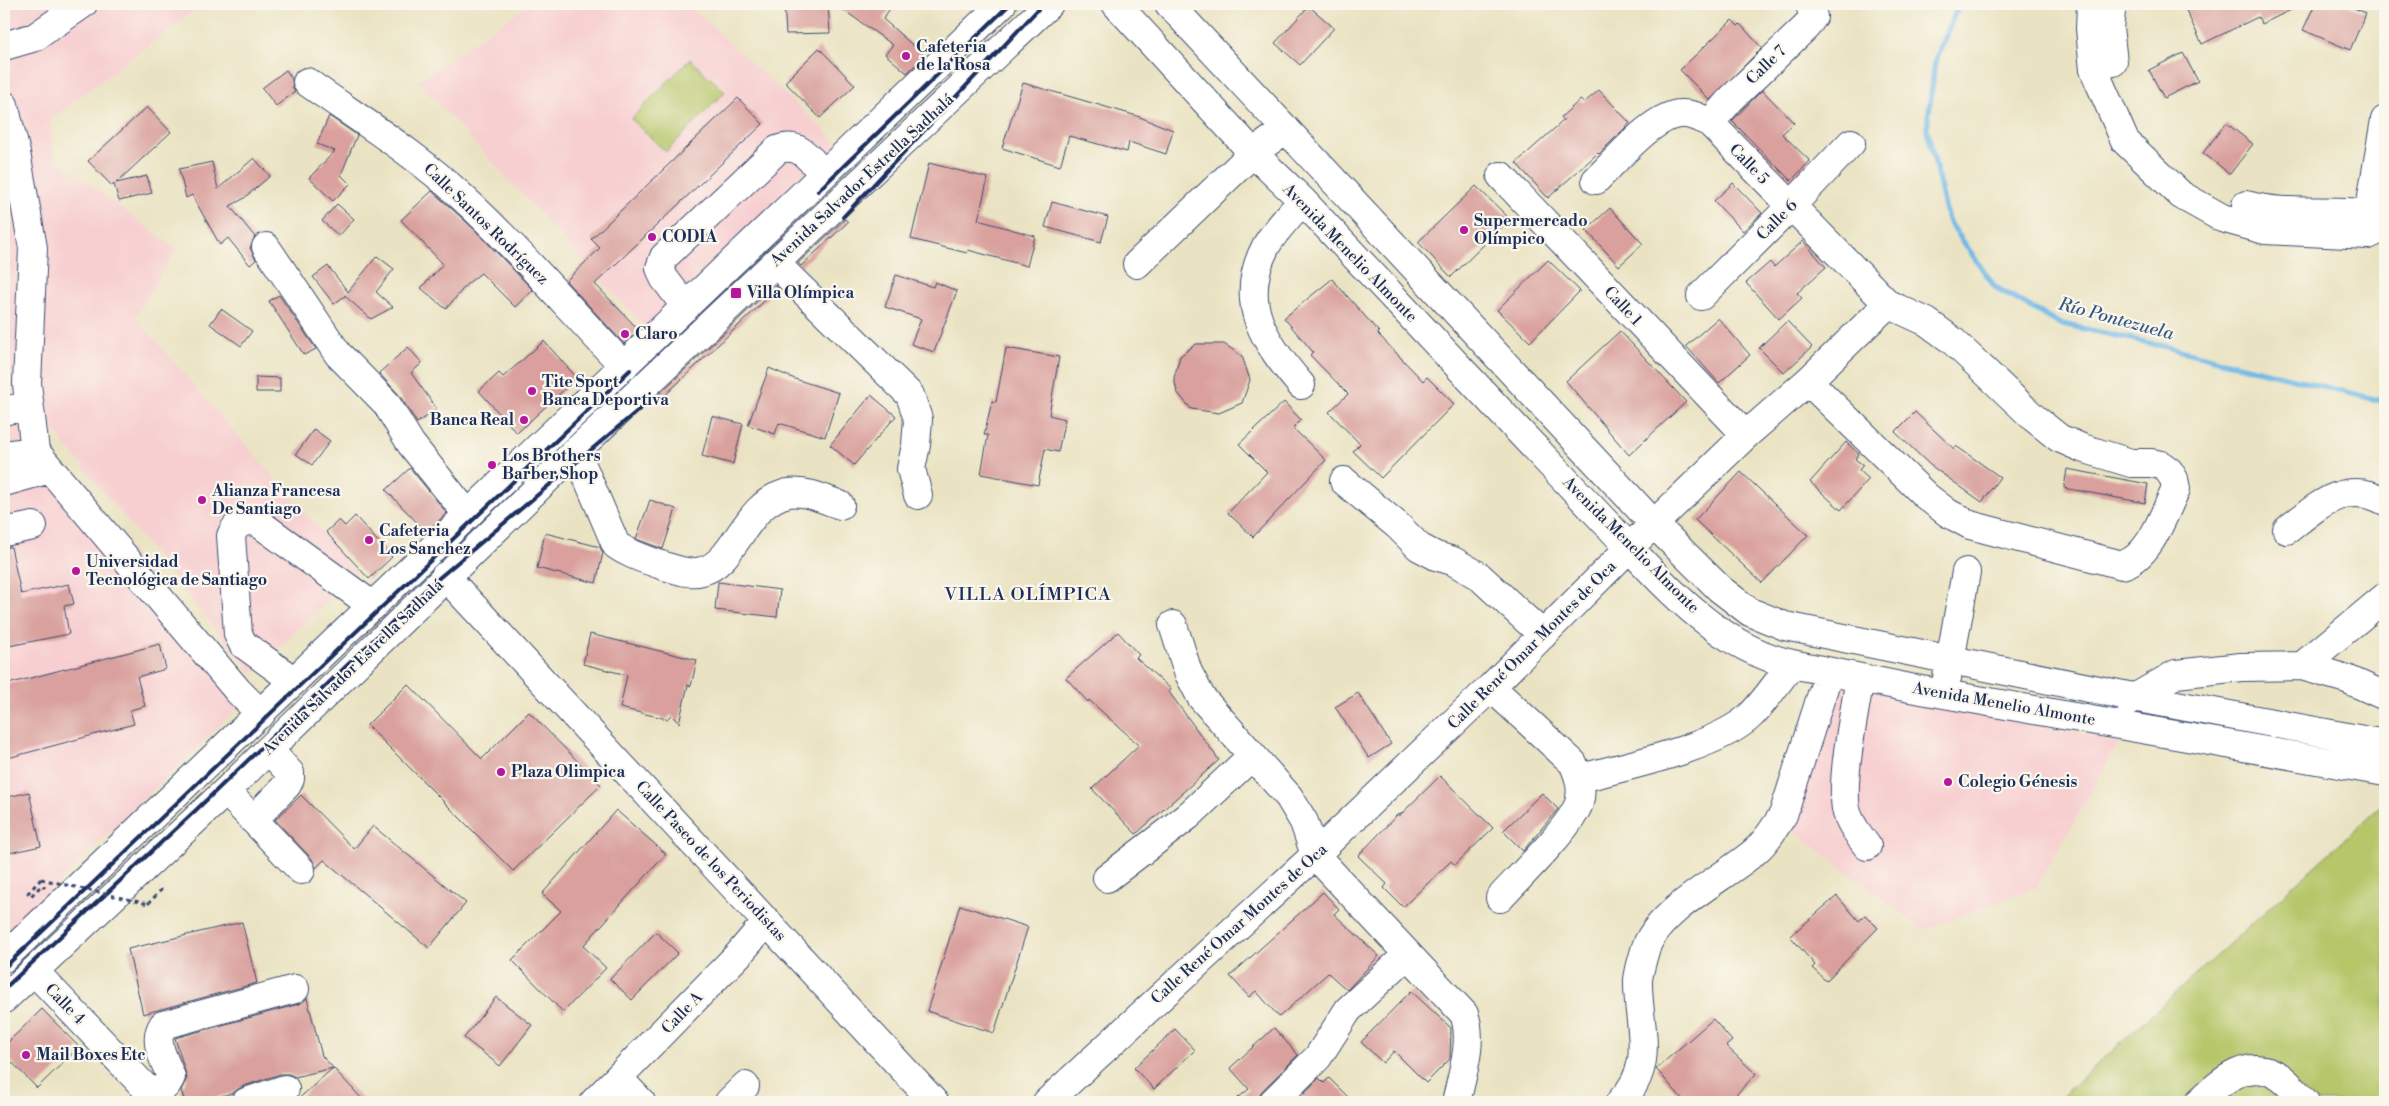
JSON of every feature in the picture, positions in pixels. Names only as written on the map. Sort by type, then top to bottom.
[{"type":"street","points":[[4,46],[35,37],[83,4]]},
{"type":"street","name":"Avenida Salvador Estrella Sadhalá","points":[[4,958],[1002,4]]},
{"type":"street","name":"Avenida Salvador Estrella Sadhalá","points":[[4,999],[226,791],[445,576],[1049,4]]},
{"type":"street","name":"Avenida Menelio Almonte","points":[[1116,4],[1253,153],[1302,200],[1629,548],[1687,605],[1727,636],[1769,657],[1829,672],[2385,772]]},
{"type":"street","name":"Avenida Menelio Almonte","points":[[1169,4],[1654,524],[1720,589],[1750,612],[1784,626],[2133,698],[2385,744]]},
{"type":"street","name":"Calle 7","points":[[1710,123],[1730,100],[1806,27],[1813,17],[1810,4]]},
{"type":"street","points":[[2091,4],[2090,28],[2094,70],[2125,141],[2181,195],[2222,218],[2265,230],[2377,223]]},
{"type":"street","points":[[2112,4],[2109,28],[2113,65],[2141,131],[2192,179],[2230,201],[2268,211],[2377,223]]},
{"type":"street","name":"Calle Santos Rodríguez","points":[[307,82],[420,161],[461,196],[540,275],[624,366]]},
{"type":"street","points":[[4,105],[16,153],[33,248],[26,384],[16,408],[43,460],[238,691],[261,714]]},
{"type":"street","name":"Calle 5","points":[[1596,180],[1663,119],[1679,114],[1694,115],[1710,123],[1888,304]]},
{"type":"street","points":[[2377,223],[2385,120]]},
{"type":"street","points":[[1137,264],[1253,153],[1286,129]]},
{"type":"street","name":"Calle 6","points":[[1701,296],[1791,206],[1851,142]]},
{"type":"street","points":[[686,307],[664,278],[660,268],[664,257],[671,250],[777,150],[788,145],[799,149],[824,174]]},
{"type":"street","name":"Calle 1","points":[[1501,176],[1746,435]]},
{"type":"street","points":[[1301,385],[1263,336],[1253,295],[1256,272],[1266,244],[1302,200]]},
{"type":"street","points":[[266,247],[338,354],[386,403],[410,444],[468,515]]},
{"type":"street","points":[[775,263],[910,395],[918,419],[916,445],[911,469],[918,495]]},
{"type":"street","points":[[1808,381],[1926,496],[1948,513],[1970,525],[2122,565],[2131,563],[2146,549],[2176,489],[2170,471],[2161,465],[2151,462],[2131,463],[2082,448],[2059,438],[2034,418],[1953,341],[1927,322],[1888,304]]},
{"type":"street","name":"Calle René Omar Montes de Oca","points":[[1046,1102],[1316,855],[1492,687],[1629,548],[1746,435],[1808,381],[1888,304]]},
{"type":"street","points":[[576,451],[616,545],[626,553],[677,570],[702,571],[715,566],[758,509],[772,499],[789,493],[811,494],[840,504]]},
{"type":"street","points":[[4,455],[43,460]]},
{"type":"street","points":[[4,482],[43,460]]},
{"type":"street","points":[[1344,481],[1398,526],[1419,547],[1436,556],[1453,561],[1479,576],[1543,635]]},
{"type":"street","points":[[2287,530],[2321,503],[2340,495],[2357,491],[2385,501]]},
{"type":"street","points":[[294,681],[243,644],[238,634],[231,536],[235,526],[244,521],[256,522],[373,606]]},
{"type":"street","points":[[4,532],[33,526]]},
{"type":"street","points":[[1945,694],[1966,572]]},
{"type":"street","name":"Calle Paseo de los Periodistas","points":[[445,576],[934,1102]]},
{"type":"street","points":[[2302,666],[2385,597]]},
{"type":"street","points":[[1173,625],[1188,672],[1201,697],[1289,797],[1304,822],[1316,855],[1464,1014],[1468,1025],[1468,1037],[1456,1102]]},
{"type":"street","points":[[1581,778],[1642,762],[1725,735],[1751,715],[1792,664]]},
{"type":"street","points":[[2105,722],[2133,698],[2176,674],[2241,667],[2302,666],[2346,679],[2385,696]]},
{"type":"street","points":[[1620,1102],[1634,1085],[1640,1073],[1643,1058],[1644,1044],[1638,979],[1647,946],[1660,922],[1754,852],[1770,835],[1783,815],[1829,672]]},
{"type":"street","points":[[1860,678],[1845,788],[1847,811],[1852,825],[1866,846]]},
{"type":"street","points":[[1492,687],[1573,763],[1581,778],[1579,803],[1566,826],[1500,898]]},
{"type":"street","points":[[253,820],[287,785],[290,778],[290,773],[269,750]]},
{"type":"street","points":[[1107,878],[1188,816],[1252,756]]},
{"type":"street","points":[[226,791],[301,870]]},
{"type":"street","name":"Calle A","points":[[594,1102],[739,954],[767,921]]},
{"type":"street","points":[[1272,1102],[1318,1057],[1348,1010],[1408,954]]},
{"type":"street","name":"Calle 4","points":[[34,971],[156,1100]]},
{"type":"street","points":[[156,1100],[170,1077],[159,1044],[158,1032],[163,1025],[295,989]]},
{"type":"street","points":[[2199,1102],[2222,1081],[2237,1072],[2252,1068],[2266,1070],[2281,1078],[2305,1102]]},
{"type":"street","points":[[618,1078],[641,1102]]},
{"type":"street","points":[[246,1102],[285,1089]]},
{"type":"path","points":[[34,899],[45,888],[42,885],[31,896],[28,893],[42,879],[148,904]]},
{"type":"shaded area","name":"Universidad Tecnológica de Santiago","points":[[4,4],[202,4],[50,120],[54,158],[176,249],[135,317],[357,573],[252,674],[51,427],[44,449],[252,694],[4,935]]},
{"type":"shaded area","name":"CODIA","points":[[530,4],[688,4],[841,146],[645,327],[417,81]]},
{"type":"shaded area","name":"Colegio Génesis","points":[[1840,678],[2119,742],[2037,887],[1923,930],[1782,822]]},
{"type":"green space","points":[[690,59],[725,92],[666,152],[631,119]]},
{"type":"green space","points":[[2385,802],[2385,1102],[2056,1102]]},
{"type":"building","points":[[784,4],[828,4],[830,33],[786,34]]},
{"type":"building","points":[[835,4],[893,4],[883,19],[925,56],[907,73],[885,54],[893,45]]},
{"type":"building","points":[[2183,4],[2303,4],[2262,24],[2258,17],[2202,44]]},
{"type":"building","points":[[2315,4],[2344,4],[2366,13],[2350,50],[2303,30]]},
{"type":"building","points":[[1309,6],[1334,28],[1300,65],[1275,43]]},
{"type":"building","points":[[1732,20],[1738,26],[1740,24],[1762,48],[1710,100],[1680,70]]},
{"type":"building","points":[[819,48],[855,85],[820,118],[785,82]]},
{"type":"building","points":[[2183,53],[2198,81],[2164,98],[2149,70]]},
{"type":"building","points":[[286,70],[292,79],[295,92],[276,106],[262,88]]},
{"type":"building","points":[[1023,83],[1137,116],[1173,130],[1166,154],[1129,142],[1127,152],[1069,136],[1060,166],[1002,148]]},
{"type":"building","points":[[1599,90],[1630,123],[1599,154],[1548,198],[1516,163],[1564,120],[1561,117],[1580,100],[1584,103]]},
{"type":"building","points":[[1762,90],[1794,123],[1782,134],[1810,161],[1791,181],[1732,121]]},
{"type":"building","points":[[738,98],[763,124],[595,284],[639,330],[624,344],[566,281],[600,248],[591,239]]},
{"type":"building","points":[[147,107],[171,132],[116,183],[147,176],[152,193],[119,201],[114,184],[112,186],[88,161]]},
{"type":"building","points":[[329,116],[357,135],[341,175],[350,184],[333,201],[309,178],[335,151],[317,144]]},
{"type":"building","points":[[2226,123],[2253,144],[2230,174],[2203,153]]},
{"type":"building","points":[[254,158],[270,176],[243,199],[230,206],[255,237],[250,248],[256,260],[250,265],[228,238],[220,245],[192,195],[186,198],[179,169],[212,162],[218,189]]},
{"type":"building","points":[[929,163],[988,178],[978,220],[1035,236],[1027,266],[968,250],[967,253],[911,239]]},
{"type":"building","points":[[1733,183],[1762,213],[1743,231],[1714,201]]},
{"type":"building","name":"Supermercado Olímpico","points":[[1476,186],[1510,219],[1451,277],[1418,242]]},
{"type":"building","points":[[432,191],[473,228],[533,290],[515,307],[481,273],[467,284],[446,309],[421,288],[443,264],[401,220]]},
{"type":"building","points":[[1052,202],[1108,217],[1101,242],[1045,227]]},
{"type":"building","points":[[337,204],[354,219],[339,236],[322,221]]},
{"type":"building","points":[[1610,208],[1643,244],[1619,266],[1586,230]]},
{"type":"building","points":[[845,219],[848,222],[801,266],[798,263]]},
{"type":"building","points":[[1803,241],[1826,267],[1797,293],[1802,298],[1779,319],[1746,283],[1770,262],[1774,267]]},
{"type":"building","points":[[377,256],[394,269],[376,292],[393,307],[371,319],[346,295],[334,304],[313,277],[328,266],[348,292]]},
{"type":"building","points":[[1548,260],[1580,291],[1530,342],[1497,310]]},
{"type":"building","points":[[896,275],[933,287],[935,282],[957,291],[934,352],[911,344],[921,319],[885,307]]},
{"type":"building","points":[[1332,279],[1379,332],[1378,334],[1423,381],[1427,377],[1454,404],[1381,478],[1353,451],[1360,444],[1329,412],[1348,394],[1310,355],[1313,352],[1284,318]]},
{"type":"building","points":[[775,285],[778,288],[659,401],[656,397]]},
{"type":"building","points":[[279,295],[316,349],[304,355],[269,301]]},
{"type":"building","points":[[221,309],[252,331],[241,346],[210,324]]},
{"type":"building","points":[[1718,318],[1750,355],[1719,383],[1686,346]]},
{"type":"building","points":[[1787,321],[1812,347],[1784,373],[1759,348]]},
{"type":"building","points":[[1620,331],[1686,402],[1629,455],[1566,381]]},
{"type":"building","points":[[544,341],[577,378],[517,433],[479,391],[499,373],[503,377]]},
{"type":"building","points":[[1196,344],[1224,344],[1242,356],[1250,380],[1242,403],[1219,413],[1191,409],[1177,392],[1174,378],[1180,356]]},
{"type":"building","points":[[408,347],[422,363],[411,373],[437,409],[417,423],[400,396],[379,373]]},
{"type":"building","points":[[1006,348],[1059,357],[1049,415],[1065,419],[1058,452],[1045,449],[1038,485],[981,474],[988,435],[984,435],[992,401],[996,402]]},
{"type":"building","points":[[769,368],[795,379],[839,393],[825,437],[779,423],[775,434],[748,425]]},
{"type":"building","points":[[256,377],[280,378],[280,392],[256,392]]},
{"type":"building","points":[[871,395],[896,416],[854,465],[830,445]]},
{"type":"building","points":[[1284,402],[1301,420],[1293,428],[1326,460],[1253,537],[1228,513],[1267,472],[1239,444]]},
{"type":"building","points":[[1915,412],[1954,449],[1956,446],[2000,477],[1982,502],[1930,465],[1895,432]]},
{"type":"building","points":[[712,416],[743,424],[733,464],[702,456]]},
{"type":"building","points":[[314,429],[330,441],[312,465],[296,454]]},
{"type":"building","points":[[1846,442],[1859,454],[1855,459],[1863,465],[1859,470],[1869,479],[1841,510],[1810,482]]},
{"type":"building","points":[[410,468],[447,513],[426,532],[386,490]]},
{"type":"building","points":[[2067,469],[2148,484],[2145,503],[2064,488]]},
{"type":"building","points":[[1741,472],[1808,535],[1762,583],[1695,520]]},
{"type":"building","points":[[650,500],[676,509],[663,549],[636,539]]},
{"type":"building","points":[[355,516],[392,557],[369,579],[326,532],[339,520],[345,526]]},
{"type":"building","points":[[545,533],[600,547],[603,553],[596,583],[537,568]]},
{"type":"building","points":[[4,547],[11,547],[21,594],[69,584],[74,604],[64,606],[69,634],[4,647]]},
{"type":"building","points":[[718,582],[780,590],[777,617],[715,610]]},
{"type":"building","points":[[1118,632],[1139,655],[1136,658],[1171,689],[1169,692],[1219,760],[1136,834],[1092,789],[1139,745],[1089,700],[1088,702],[1066,678]]},
{"type":"building","points":[[590,634],[697,660],[691,686],[688,685],[679,723],[671,715],[667,719],[620,708],[627,675],[583,664]]},
{"type":"building","points":[[160,644],[166,669],[137,677],[145,706],[130,710],[134,724],[4,759],[4,685]]},
{"type":"building","name":"Plaza Olimpica","points":[[408,684],[482,759],[529,712],[601,785],[513,871],[367,725]]},
{"type":"building","points":[[1358,693],[1391,744],[1369,758],[1335,707]]},
{"type":"building","points":[[1440,776],[1493,828],[1455,865],[1451,861],[1403,907],[1384,888],[1387,884],[1358,856],[1398,814],[1399,816]]},
{"type":"building","points":[[29,792],[41,846],[4,854],[4,798]]},
{"type":"building","points":[[1542,793],[1558,809],[1523,851],[1503,831]]},
{"type":"building","points":[[301,795],[354,849],[373,826],[466,903],[429,948],[324,860],[316,868],[312,859],[275,820]]},
{"type":"building","points":[[616,810],[666,854],[583,946],[606,968],[563,1012],[512,960],[561,911],[542,894]]},
{"type":"building","points":[[1323,892],[1339,909],[1334,914],[1379,956],[1347,990],[1328,973],[1279,1017],[1256,991],[1249,997],[1230,976]]},
{"type":"building","points":[[1837,896],[1859,921],[1865,915],[1878,928],[1826,981],[1812,968],[1815,965],[1790,936]]},
{"type":"building","points":[[960,905],[1028,927],[994,1033],[927,1011]]},
{"type":"building","points":[[242,922],[257,983],[143,1014],[128,949]]},
{"type":"building","points":[[656,932],[678,953],[632,1000],[610,979]]},
{"type":"building","points":[[1411,991],[1451,1028],[1450,1059],[1426,1083],[1394,1051],[1383,1063],[1361,1042]]},
{"type":"building","points":[[496,997],[532,1025],[500,1066],[464,1038]]},
{"type":"building","points":[[307,998],[322,1056],[365,1102],[295,1102],[333,1068],[295,1077],[289,1074],[280,1074],[241,1087],[233,1093],[199,1102],[185,1102],[181,1090],[187,1078],[175,1038],[299,1004]]},
{"type":"building","points":[[42,1009],[79,1047],[37,1088],[4,1054],[4,1046]]},
{"type":"building","points":[[1713,1019],[1732,1041],[1726,1046],[1756,1074],[1729,1102],[1685,1102],[1656,1069]]},
{"type":"building","points":[[1274,1028],[1298,1055],[1262,1091],[1258,1102],[1233,1102],[1249,1089],[1230,1068]]},
{"type":"building","points":[[1175,1029],[1195,1050],[1154,1089],[1134,1068]]},
{"type":"building","points":[[1319,1078],[1324,1083],[1329,1078],[1353,1102],[1295,1102]]},
{"type":"waterway","name":"Río Pontezuela","points":[[1959,4],[1935,62],[1927,129],[1948,220],[1995,287],[2058,323],[2167,347],[2385,402]]},
{"type":"railway","points":[[818,191],[1010,4]]},
{"type":"railway","points":[[843,217],[1043,4]]},
{"type":"railway","points":[[4,968],[630,370]]},
{"type":"railway","points":[[4,989],[196,810],[433,583],[655,396]]},
{"type":"place","name":"Cafeteria de la Rosa","points":[[906,56]]},
{"type":"place","name":"Supermercado Olímpico","points":[[1464,230]]},
{"type":"place","name":"CODIA","points":[[652,237]]},
{"type":"place","name":"Villa Olímpica","points":[[736,293]]},
{"type":"place","name":"Claro","points":[[625,334]]},
{"type":"place","name":"Tite Sport Banca Deportiva","points":[[532,391]]},
{"type":"place","name":"Banca Real","points":[[524,420]]},
{"type":"place","name":"Los Brothers Barber Shop","points":[[492,465]]},
{"type":"place","name":"Alianza Francesa De Santiago","points":[[202,500]]},
{"type":"place","name":"Cafeteria Los Sanchez","points":[[369,540]]},
{"type":"place","name":"Universidad Tecnológica de Santiago","points":[[76,571]]},
{"type":"place","name":"Plaza Olimpica","points":[[501,772]]},
{"type":"place","name":"Colegio Génesis","points":[[1948,782]]},
{"type":"place","name":"Mail Boxes Etc","points":[[26,1055]]},
{"type":"district","name":"VILLA OLÍMPICA","points":[[1028,594]]}]
